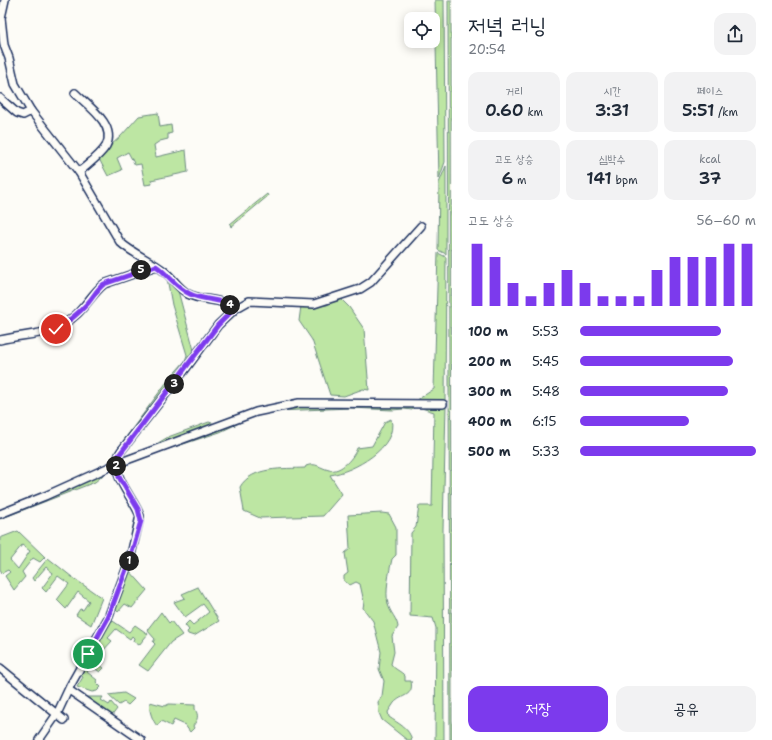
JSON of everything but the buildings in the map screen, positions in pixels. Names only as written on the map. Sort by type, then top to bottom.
[{"type":"street","points":[[4,0],[0,18],[4,45],[9,58],[15,84],[31,111],[79,172],[120,242],[129,251],[156,266],[188,294],[197,298],[228,303],[235,308]]},
{"type":"street","points":[[75,93],[106,126],[110,137],[100,154],[79,172]]},
{"type":"street","points":[[0,98],[17,113],[24,115],[31,111]]},
{"type":"street","points":[[39,740],[58,714],[69,690],[108,618],[130,559],[141,521],[138,509],[119,477],[116,459],[121,450],[184,371],[218,325],[235,308],[250,301],[314,304],[360,289],[371,282],[421,226]]},
{"type":"street","points":[[0,340],[56,329],[77,314],[104,284],[156,266]]},
{"type":"street","points":[[0,514],[45,496],[116,464],[256,412],[278,406],[299,403],[443,404]]},
{"type":"street","points":[[0,668],[64,720]]},
{"type":"street","points":[[69,690],[141,740]]},
{"type":"green space","points":[[435,0],[444,0],[445,162],[439,179],[436,48],[440,48],[440,12],[435,12]]},
{"type":"green space","points":[[448,0],[451,0],[452,740],[450,740]]},
{"type":"green space","points":[[158,113],[160,127],[171,125],[172,133],[168,134],[168,139],[160,141],[154,145],[156,157],[186,150],[188,172],[151,180],[152,184],[145,185],[141,164],[135,165],[128,152],[117,158],[122,170],[108,176],[98,157],[121,136],[139,116]]},
{"type":"green space","points":[[446,166],[446,254],[438,250],[439,183]]},
{"type":"green space","points":[[267,194],[268,196],[231,227],[230,224]]},
{"type":"green space","points":[[438,253],[446,257],[445,402],[414,402],[434,389]]},
{"type":"green space","points":[[167,278],[177,287],[195,354],[117,455],[115,452],[169,379],[185,361],[187,355],[172,305]]},
{"type":"green space","points":[[340,298],[349,307],[364,329],[369,390],[363,389],[344,396],[330,395],[312,340],[299,321],[301,306],[327,305]]},
{"type":"green space","points":[[298,405],[446,406],[443,529],[444,740],[435,740],[436,628],[433,618],[410,616],[411,533],[416,527],[419,506],[432,506],[434,412],[415,406],[412,410],[351,408],[278,411],[252,417],[220,432],[153,454],[152,451],[256,413]]},
{"type":"green space","points":[[391,419],[392,429],[388,439],[381,448],[362,463],[340,473],[330,475],[342,494],[323,516],[260,518],[244,511],[240,487],[245,480],[252,475],[269,470],[305,468],[309,465],[318,466],[329,470],[338,469],[350,460],[357,448],[372,446],[385,422]]},
{"type":"green space","points":[[209,422],[215,424],[145,451],[168,437]]},
{"type":"green space","points":[[112,468],[95,482],[0,519],[0,516]]},
{"type":"green space","points":[[389,514],[396,527],[396,555],[392,559],[387,588],[389,607],[398,627],[392,636],[394,652],[391,664],[405,676],[405,681],[411,681],[411,690],[409,693],[397,700],[388,712],[389,717],[409,732],[412,740],[407,740],[382,720],[379,713],[378,702],[382,696],[384,681],[379,669],[381,652],[373,621],[363,608],[364,602],[360,584],[356,582],[350,585],[344,581],[344,576],[348,573],[345,553],[350,549],[348,515]]},
{"type":"green space","points":[[18,531],[45,557],[40,562],[33,558],[22,572],[25,577],[14,590],[5,576],[10,572],[8,570],[2,573],[0,569],[0,538]],"holes":[[[22,545],[30,551],[18,569],[10,560]]]},
{"type":"green space","points":[[48,558],[102,598],[91,625],[76,615],[80,609],[83,610],[89,601],[78,592],[66,609],[57,600],[69,584],[58,576],[46,592],[42,588],[53,573],[46,567],[34,581],[32,578]]},
{"type":"green space","points":[[129,570],[147,590],[132,608],[125,604],[118,612],[114,608]]},
{"type":"green space","points":[[198,587],[219,621],[194,636],[188,634],[187,632],[189,630],[185,625],[189,621],[193,625],[209,612],[203,604],[185,617],[174,602],[185,598],[182,594]]},
{"type":"green space","points":[[161,612],[169,623],[171,621],[182,635],[171,642],[148,671],[139,665],[155,644],[153,642],[155,639],[147,630]]},
{"type":"green space","points":[[110,619],[129,632],[135,625],[148,634],[139,645],[133,641],[134,638],[132,636],[130,639],[116,629],[108,638],[112,641],[101,653],[104,655],[99,661],[91,654]]},
{"type":"green space","points":[[89,657],[104,668],[100,672],[91,666],[87,672],[97,680],[96,682],[101,687],[97,691],[92,692],[77,687],[83,677],[79,674]]},
{"type":"green space","points":[[124,693],[134,699],[128,705],[124,702],[119,705],[108,695]]},
{"type":"green space","points":[[84,697],[103,697],[101,700],[109,705],[111,702],[117,709],[111,717]]},
{"type":"green space","points":[[150,702],[165,706],[169,704],[195,705],[197,718],[193,726],[194,728],[190,732],[185,725],[174,720],[171,726],[161,721],[157,726],[151,715]]},
{"type":"tunnel","points":[[443,404],[452,404]]},
{"type":"route","points":[[56,329],[77,314],[104,284],[134,272],[156,266],[165,272],[188,294],[197,298],[228,303],[235,308],[218,325],[184,371],[121,450],[116,459],[119,477],[138,509],[141,521],[130,559],[108,618],[88,654]]}]
